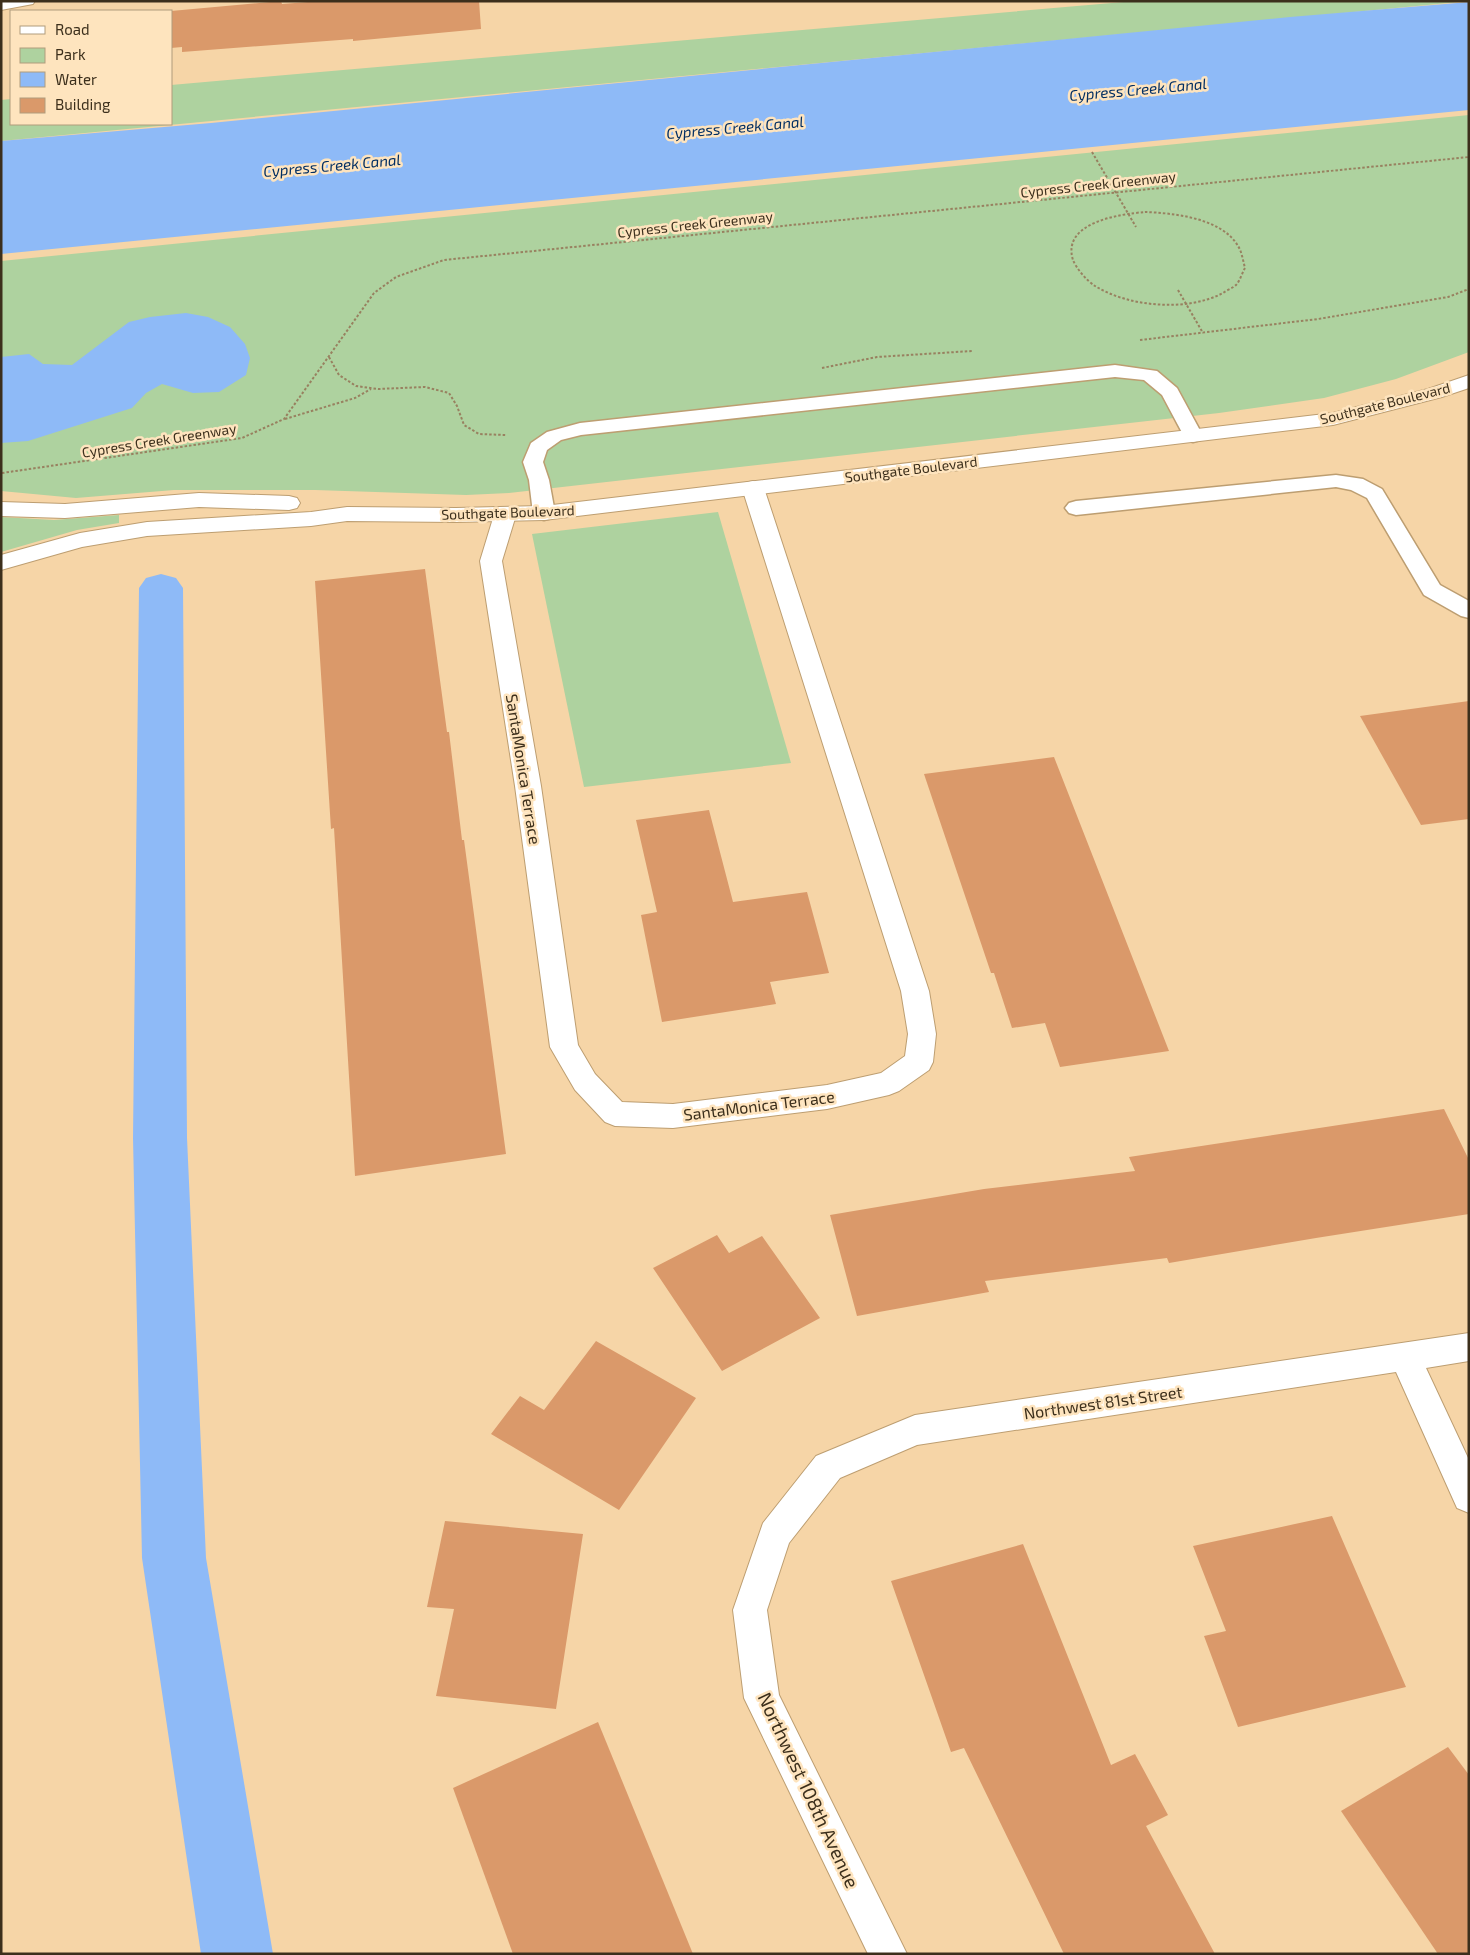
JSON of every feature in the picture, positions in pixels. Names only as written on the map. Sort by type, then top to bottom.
[{"type":"street","points":[[1,5],[27,1]]},
{"type":"street","name":"Southgate Boulevard","points":[[1,563],[80,540],[147,529],[311,519],[347,514],[505,515],[544,513],[1333,419],[1435,393],[1469,381]]},
{"type":"street","name":"SantaMonica Terrace","points":[[505,515],[491,562],[528,786],[564,1047],[585,1082],[615,1114],[673,1116],[827,1097],[890,1083],[919,1062],[922,1034],[915,990],[753,488]]},
{"type":"street","name":"Southgate Boulevard","points":[[1,509],[65,511],[199,500],[290,504],[347,514]]},
{"type":"street","name":"Northwest 81st Street","points":[[775,1534],[828,1467],[915,1430],[1406,1358],[1469,1347]]},
{"type":"street","points":[[1406,1358],[1469,1497]]},
{"type":"street","name":"Northwest 108th Avenue","points":[[775,1534],[750,1610],[762,1698],[888,1954]]},
{"type":"lane","points":[[544,513],[539,480],[532,462],[538,447],[554,436],[580,429],[1115,371],[1150,375],[1170,392],[1193,436]]},
{"type":"lane","points":[[1076,508],[1336,481],[1356,484],[1375,494],[1432,590],[1469,611]]},
{"type":"path","points":[[1092,152],[1136,227]]},
{"type":"path","name":"Cypress Creek Greenway","points":[[1,473],[242,438],[284,419],[374,293],[396,277],[429,265],[468,257],[1469,157]]},
{"type":"path","points":[[1163,212],[1199,220],[1227,235],[1243,253],[1244,273],[1239,282],[1231,290],[1204,302],[1187,305],[1161,306],[1135,302],[1112,295],[1098,288],[1079,272],[1072,258],[1072,245],[1077,236],[1098,221],[1128,213],[1163,212]]},
{"type":"path","points":[[1178,290],[1203,333]]},
{"type":"path","points":[[284,419],[355,398],[371,389]]},
{"type":"green space","points":[[1135,1],[1469,1],[172,125],[172,85]]},
{"type":"green space","points":[[10,99],[10,125],[169,125],[1,141],[1,100]]},
{"type":"green space","points":[[1469,115],[1469,352],[1396,379],[1324,398],[1219,413],[509,493],[466,495],[315,490],[174,490],[76,498],[1,491],[1,261]]},
{"type":"green space","points":[[718,512],[791,763],[584,787],[532,534]]},
{"type":"green space","points":[[119,515],[119,523],[77,530],[1,552],[1,517],[54,520]]},
{"type":"water","name":"Cypress Creek Canal","points":[[1469,2],[1469,110],[1,254],[1,141],[211,123],[1290,17]]},
{"type":"water","points":[[186,313],[208,317],[230,327],[245,344],[250,358],[246,375],[219,392],[193,393],[162,384],[146,393],[132,408],[28,441],[1,443],[1,357],[29,354],[43,364],[72,365],[129,322],[150,317]]},
{"type":"building","points":[[281,1],[282,4],[321,1],[479,1],[481,29],[353,41],[353,39],[182,52],[182,47],[172,48],[172,11]]},
{"type":"building","points":[[425,569],[506,1154],[355,1176],[334,828],[331,829],[315,581]]},
{"type":"building","points":[[1469,701],[1469,819],[1421,825],[1360,716]]},
{"type":"building","points":[[1054,757],[1169,1051],[1060,1067],[1045,1023],[1012,1028],[994,973],[991,973],[924,774]]},
{"type":"building","points":[[709,810],[733,902],[807,892],[829,973],[770,982],[776,1004],[662,1022],[641,915],[657,912],[636,820]]},
{"type":"building","points":[[1444,1109],[1469,1160],[1469,1214],[1169,1263],[1167,1258],[985,1281],[989,1292],[857,1316],[830,1215],[984,1189],[1135,1171],[1129,1157]]},
{"type":"building","points":[[717,1235],[729,1253],[762,1236],[820,1318],[722,1371],[653,1268]]},
{"type":"building","points":[[596,1341],[696,1398],[619,1510],[491,1434],[520,1396],[544,1410]]},
{"type":"building","points":[[1332,1516],[1406,1687],[1238,1727],[1204,1636],[1226,1631],[1193,1546]]},
{"type":"building","points":[[445,1521],[583,1534],[556,1709],[436,1696],[454,1609],[427,1607]]},
{"type":"building","points":[[1023,1544],[1111,1765],[1135,1754],[1168,1815],[1146,1826],[1215,1954],[1064,1954],[964,1748],[951,1752],[891,1581]]},
{"type":"building","points":[[598,1722],[693,1954],[513,1954],[453,1788]]},
{"type":"building","points":[[1448,1747],[1469,1775],[1469,1954],[1438,1954],[1341,1811]]},
{"type":"waterway","points":[[161,588],[160,1138],[174,1558],[237,1954]]}]
